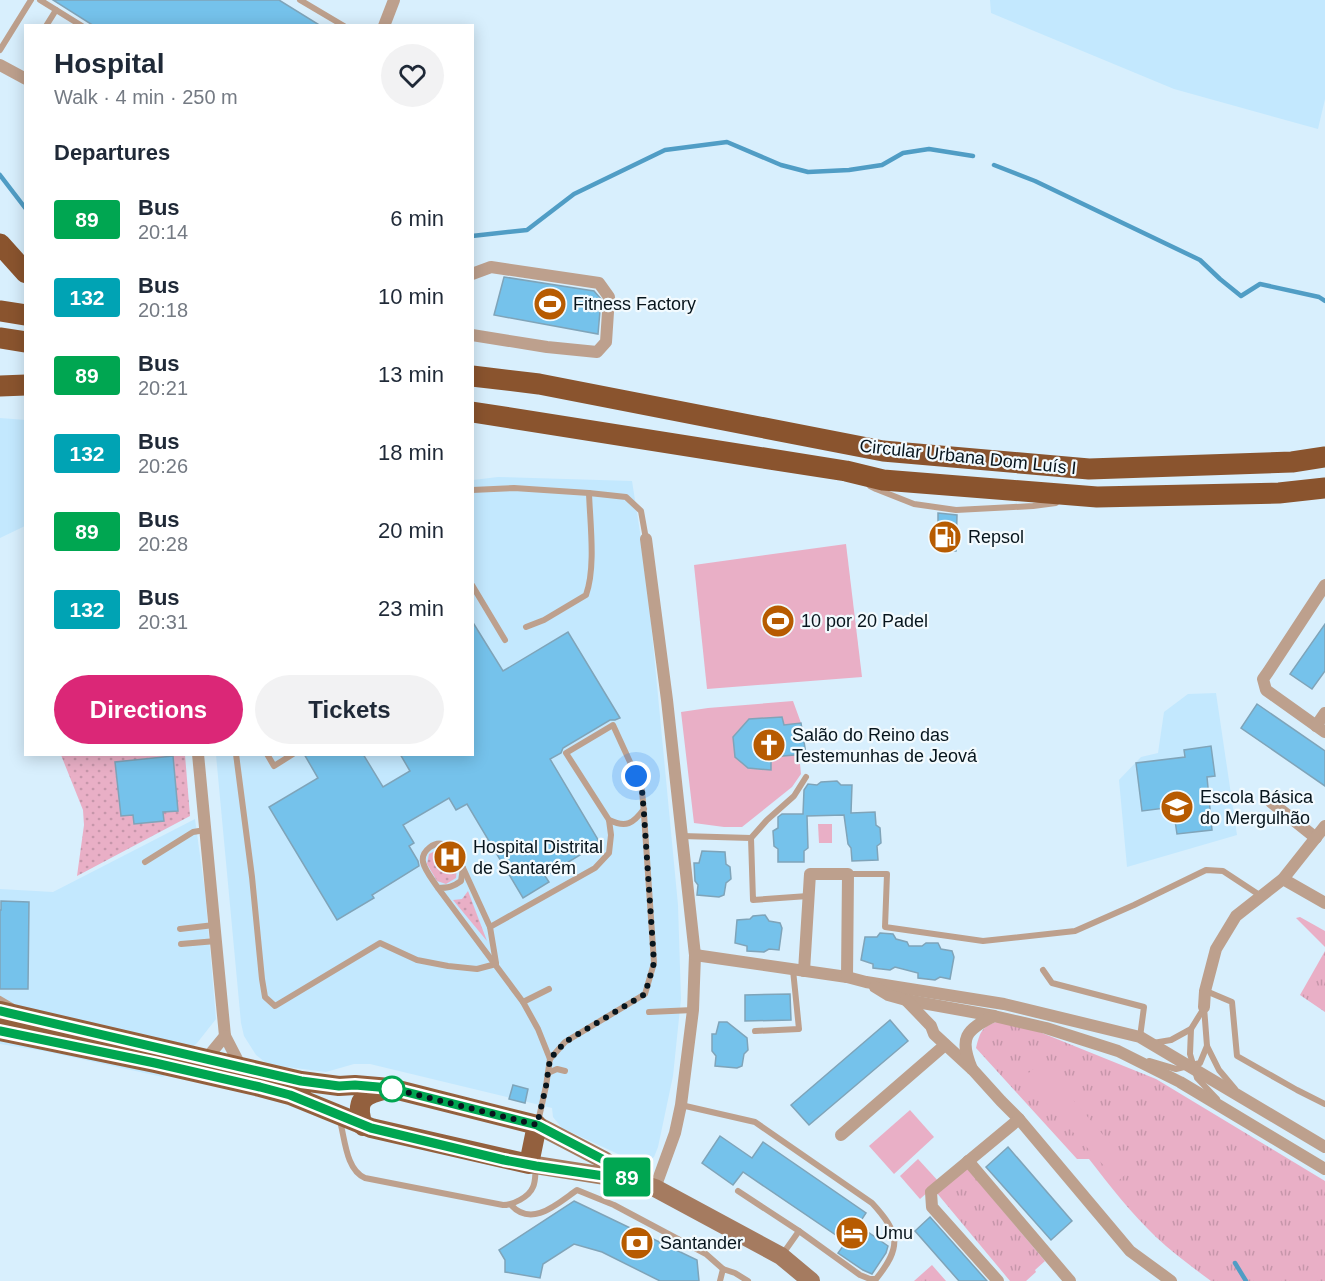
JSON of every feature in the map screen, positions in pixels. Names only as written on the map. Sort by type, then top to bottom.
[{"type":"highway","points":[[0,244],[24,271]]},
{"type":"highway","points":[[0,311],[24,315]]},
{"type":"highway","points":[[0,338],[24,342]]},
{"type":"highway","name":"Circular Urbana Dom Luís I","points":[[474,376],[539,384],[883,451],[1089,469],[1292,462],[1325,457]]},
{"type":"highway","points":[[0,386],[24,386]]},
{"type":"highway","name":"Circular Urbana Dom Luís I","points":[[474,412],[846,471],[883,480],[1097,497],[1279,493],[1325,488]]},
{"type":"main road","points":[[0,1011],[301,1081],[339,1086],[390,1088],[537,1125],[604,1160],[631,1180]]},
{"type":"main road","points":[[0,1031],[260,1087],[290,1095],[363,1126],[532,1165],[631,1180],[655,1188],[781,1256],[812,1281]]},
{"type":"main road","points":[[363,1126],[359,1105],[373,1092],[390,1088]]},
{"type":"main road","points":[[532,1165],[537,1125]]},
{"type":"street","points":[[385,24],[394,0]]},
{"type":"street","points":[[0,65],[24,78]]},
{"type":"street","points":[[474,273],[491,267],[599,283],[609,297],[606,342],[597,352],[474,335]]},
{"type":"street","points":[[646,539],[695,955],[693,1010],[681,1105],[675,1133],[655,1188]]},
{"type":"street","points":[[1325,585],[1263,679],[1266,690],[1320,729],[1325,713]]},
{"type":"street","points":[[198,756],[225,1036],[241,1067]]},
{"type":"street","points":[[1271,802],[1316,838]]},
{"type":"street","points":[[1204,1007],[1205,991],[1216,949],[1236,916],[1283,879],[1325,826]]},
{"type":"street","points":[[799,970],[810,874],[848,874],[847,977]]},
{"type":"street","points":[[1283,879],[1325,903]]},
{"type":"street","points":[[695,955],[847,977],[1004,1004],[1145,1040],[1325,1147]]},
{"type":"street","points":[[866,982],[888,995],[906,1000],[1046,1028],[1118,1051],[1180,1082],[1325,1169]]},
{"type":"street","points":[[906,1000],[931,1026],[934,1034],[973,1070],[1018,1119],[1130,1251],[1171,1281]]},
{"type":"street","points":[[973,1070],[965,1048],[968,1033],[973,1027],[994,1016]]},
{"type":"street","points":[[206,1059],[225,1036]]},
{"type":"street","points":[[841,1135],[945,1045]]},
{"type":"street","points":[[998,1281],[932,1207],[932,1192],[1018,1119]]},
{"type":"street","points":[[968,1161],[1070,1281]]},
{"type":"lane","points":[[0,50],[31,0]]},
{"type":"lane","points":[[40,0],[79,24]]},
{"type":"lane","points":[[300,0],[341,24]]},
{"type":"lane","points":[[47,24],[56,10]]},
{"type":"lane","points":[[475,491],[514,488],[626,497],[641,511],[646,539]]},
{"type":"lane","points":[[526,627],[544,620],[586,595],[591,570],[589,493]]},
{"type":"lane","points":[[474,588],[505,640]]},
{"type":"lane","points":[[490,927],[595,868],[609,853],[611,835],[609,820],[566,753],[613,725],[642,790],[654,963],[645,994],[565,1042],[550,1059]]},
{"type":"lane","points":[[236,756],[262,979],[265,997],[275,1006],[380,943],[417,960],[448,966],[477,969],[496,964]]},
{"type":"lane","points":[[268,756],[274,766],[290,756]]},
{"type":"lane","points":[[806,777],[794,796],[751,838],[753,900],[809,896]]},
{"type":"lane","points":[[609,820],[619,825],[630,823],[644,809]]},
{"type":"lane","points":[[145,862],[194,832],[206,830]]},
{"type":"lane","points":[[682,836],[751,838]]},
{"type":"lane","points":[[496,964],[490,927],[463,868],[452,851],[445,845],[434,845],[427,849],[423,861],[438,888],[524,1002],[550,1059],[537,1125]]},
{"type":"lane","points":[[438,888],[453,887],[461,881],[463,868]]},
{"type":"lane","points":[[848,874],[887,874],[885,927],[983,941],[1074,931],[1206,870],[1223,872],[1261,896]]},
{"type":"lane","points":[[180,929],[215,925]]},
{"type":"lane","points":[[181,944],[216,941]]},
{"type":"lane","points":[[1042,969],[1052,983],[1144,1008],[1145,1040],[1171,1041],[1191,1029]]},
{"type":"lane","points":[[755,1031],[799,1029],[799,970]]},
{"type":"lane","points":[[524,1002],[549,989]]},
{"type":"lane","points":[[1205,991],[1232,1002],[1237,1056],[1325,1104]]},
{"type":"lane","points":[[0,999],[36,1019]]},
{"type":"lane","points":[[1204,1007],[1191,1029],[1192,1066],[1197,1078],[1229,1112]]},
{"type":"lane","points":[[1204,1007],[1207,1046],[1219,1070],[1240,1097]]},
{"type":"lane","points":[[650,1012],[693,1010]]},
{"type":"lane","points":[[1118,1051],[1176,1069],[1200,1063],[1207,1046]]},
{"type":"lane","points":[[548,1072],[557,1069],[565,1071]]},
{"type":"lane","points":[[681,1105],[755,1122],[872,1203],[887,1221],[895,1245],[885,1268],[876,1279],[870,1279],[860,1275],[738,1191]]},
{"type":"lane","points":[[339,1115],[350,1160],[359,1176],[365,1178],[511,1204],[533,1188],[532,1165]]},
{"type":"lane","points":[[511,1204],[517,1211],[526,1215],[537,1215],[576,1190],[614,1205],[706,1254],[723,1269],[748,1281]]},
{"type":"lane","points":[[781,1256],[799,1231]]},
{"type":"lane","points":[[720,1281],[723,1269]]},
{"type":"shaded area","points":[[990,0],[1325,0],[1325,99],[1318,129],[1174,89],[991,13]]},
{"type":"shaded area","points":[[0,418],[24,420],[24,526],[0,538]]},
{"type":"shaded area","name":"Hospital Distrital de Santarém","points":[[498,477],[632,481],[646,570],[678,905],[681,999],[673,1076],[658,1147],[654,1157],[646,1162],[633,1161],[562,1128],[553,1117],[552,1108],[370,1064],[354,1064],[326,1072],[279,1066],[265,1062],[256,1055],[244,1036],[216,756],[474,756],[474,480]]},
{"type":"shaded area","name":"Escola Básica do Mergulhão","points":[[1216,693],[1237,835],[1127,867],[1119,780],[1141,757],[1158,753],[1164,712],[1188,694]]},
{"type":"shaded area","points":[[195,819],[205,892],[216,1019],[197,1043],[163,1077],[44,1051],[0,1044],[0,889],[53,892]]},
{"type":"green space","name":"10 por 20 Padel","points":[[846,544],[862,677],[707,689],[694,565]]},
{"type":"green space","points":[[793,701],[801,723],[784,725],[782,717],[749,719],[735,757],[748,768],[770,770],[771,757],[799,754],[801,774],[792,787],[742,827],[694,823],[681,712]]},
{"type":"green space","points":[[61,756],[185,756],[190,816],[77,876],[84,825],[83,810]]},
{"type":"green space","points":[[818,824],[832,824],[832,843],[819,843]]},
{"type":"green space","points":[[439,849],[450,857],[456,869],[456,878],[446,884],[437,881],[427,864],[429,854]]},
{"type":"green space","points":[[468,891],[487,941],[453,900],[462,899]]},
{"type":"green space","points":[[1300,917],[1325,931],[1325,947],[1296,918]]},
{"type":"green space","points":[[1325,951],[1325,1012],[1300,995]]},
{"type":"green space","points":[[1003,1020],[1010,1020],[1156,1079],[1325,1181],[1325,1281],[1211,1281],[1176,1254],[1138,1218],[1089,1159],[1077,1159],[976,1048],[984,1029]]},
{"type":"green space","points":[[1041,1062],[1132,1169],[1118,1181],[1023,1078]]},
{"type":"green space","points":[[910,1110],[934,1137],[894,1174],[869,1146]]},
{"type":"green space","points":[[918,1159],[939,1182],[920,1199],[900,1176]]},
{"type":"green space","points":[[966,1167],[1045,1261],[1026,1281],[1010,1281],[936,1192]]},
{"type":"green space","points":[[932,1265],[946,1281],[914,1281]]},
{"type":"building","points":[[53,0],[279,0],[318,24],[91,24]]},
{"type":"building","name":"Fitness Factory","points":[[504,277],[594,291],[601,299],[598,334],[494,315]]},
{"type":"building","points":[[938,513],[957,515],[956,551],[938,551]]},
{"type":"building","points":[[474,624],[503,671],[568,632],[620,718],[610,720],[563,748],[561,753],[550,759],[600,843],[545,876],[549,882],[523,898],[467,804],[456,810],[449,798],[403,825],[414,843],[409,846],[419,866],[372,895],[374,898],[337,920],[269,807],[318,778],[305,756],[364,756],[383,787],[410,771],[401,756],[474,756]]},
{"type":"building","points":[[1325,624],[1325,671],[1312,689],[1290,674]]},
{"type":"building","points":[[1257,704],[1325,751],[1325,786],[1241,728]]},
{"type":"building","name":"Salão do Reino das Testemunhas de Jeová","points":[[782,717],[784,725],[801,723],[806,754],[771,757],[771,770],[748,768],[735,757],[733,737],[749,719]]},
{"type":"building","points":[[1211,746],[1215,776],[1207,777],[1212,830],[1177,834],[1173,807],[1142,811],[1136,763],[1185,757],[1184,750]]},
{"type":"building","points":[[173,756],[178,811],[163,812],[164,821],[134,824],[133,815],[121,816],[115,762]]},
{"type":"building","points":[[837,781],[841,785],[852,785],[851,813],[875,812],[876,825],[880,828],[881,843],[877,846],[878,860],[852,861],[844,815],[807,816],[808,848],[804,851],[804,862],[778,862],[778,849],[774,846],[773,831],[778,828],[778,817],[782,814],[803,814],[804,790],[808,784],[817,785],[821,782]]},
{"type":"building","points":[[702,851],[725,852],[731,879],[726,883],[724,895],[719,897],[697,895],[698,885],[695,881],[694,863],[699,863]]},
{"type":"building","points":[[1,901],[29,902],[28,989],[0,989]]},
{"type":"building","points":[[765,915],[769,921],[780,923],[782,928],[779,950],[747,951],[747,946],[735,943],[737,920]]},
{"type":"building","points":[[880,933],[893,934],[896,939],[907,942],[909,946],[938,943],[941,949],[952,951],[954,957],[950,979],[918,978],[918,973],[895,967],[890,970],[873,968],[873,964],[861,960],[865,937],[877,937]]},
{"type":"building","points":[[790,994],[791,1020],[745,1021],[745,995]]},
{"type":"building","points":[[890,1020],[908,1041],[809,1125],[791,1105]]},
{"type":"building","points":[[719,1022],[727,1022],[747,1038],[748,1050],[744,1054],[742,1066],[737,1068],[715,1066],[716,1056],[712,1051],[712,1034],[716,1034]]},
{"type":"building","points":[[513,1085],[528,1089],[525,1103],[509,1099]]},
{"type":"building","points":[[720,1136],[752,1158],[763,1142],[866,1213],[858,1225],[888,1246],[872,1274],[838,1253],[846,1242],[743,1172],[733,1185],[702,1163]]},
{"type":"building","points":[[1008,1147],[1072,1221],[1051,1240],[986,1167]]},
{"type":"building","points":[[574,1201],[697,1260],[699,1281],[660,1281],[602,1252],[574,1244],[543,1264],[540,1278],[505,1272],[505,1260],[499,1250]]},
{"type":"building","points":[[930,1217],[987,1281],[959,1281],[915,1231]]},
{"type":"waterway","points":[[474,236],[527,230],[574,194],[665,150],[727,142],[781,165],[808,172],[849,170],[882,165],[903,153],[929,149],[973,156]]},
{"type":"waterway","points":[[994,165],[1035,181],[1200,260],[1241,296],[1260,284],[1319,297],[1325,301]]},
{"type":"waterway","points":[[0,175],[24,206]]},
{"type":"waterway","points":[[1235,1263],[1246,1281]]},
{"type":"bus line","name":"89","points":[[0,1011],[301,1081],[339,1086],[390,1088],[516,1119],[537,1125],[604,1160],[631,1180],[504,1160],[363,1126],[290,1095],[260,1087],[0,1031]]},
{"type":"place","name":"Fitness Factory","points":[[550,304]]},
{"type":"place","name":"Repsol","points":[[945,537]]},
{"type":"place","name":"10 por 20 Padel","points":[[778,621]]},
{"type":"place","name":"Salão do Reino das Testemunhas de Jeová","points":[[769,745]]},
{"type":"place","name":"Escola Básica do Mergulhão","points":[[1177,807]]},
{"type":"place","name":"Hospital Distrital de Santarém","points":[[450,857]]},
{"type":"place","name":"Umu","points":[[852,1233]]},
{"type":"place","name":"Santander","points":[[637,1243]]},
{"type":"route","points":[[392,1089],[390,1088],[537,1125],[550,1059],[565,1042],[645,994],[654,963],[642,790],[636,776]]}]
